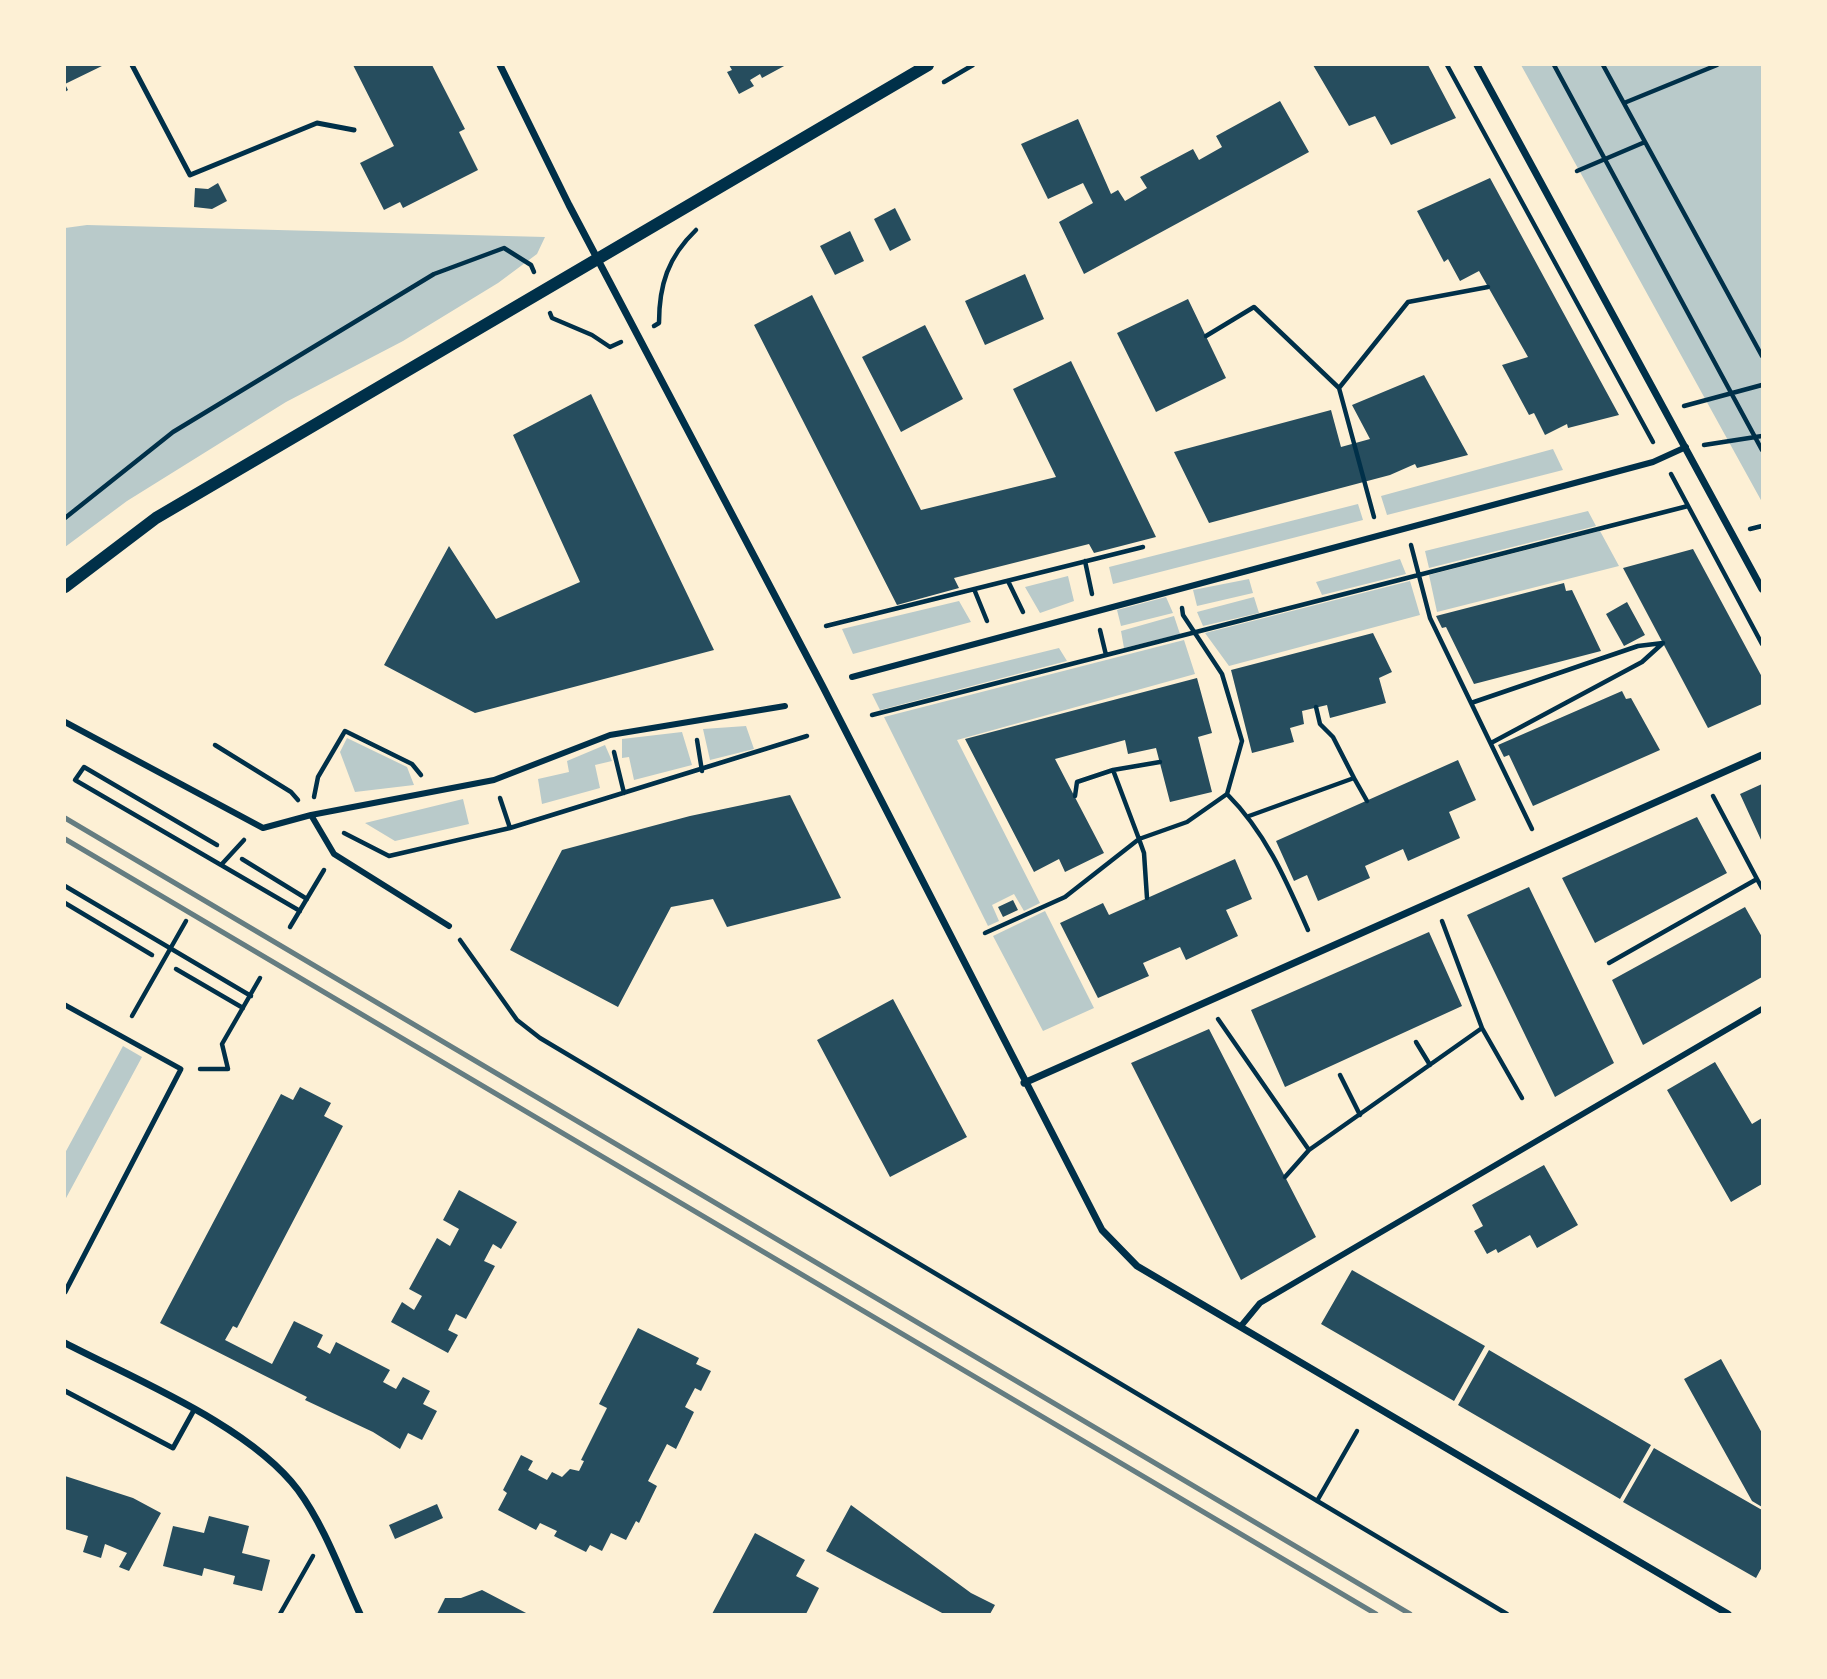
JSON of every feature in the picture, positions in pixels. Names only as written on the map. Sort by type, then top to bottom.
[{"type":"street","points":[[500,65],[822,685],[1087,1205],[1119,1250],[1138,1266],[1728,1614]]},
{"type":"street","points":[[65,587],[156,518],[928,65]]},
{"type":"street","points":[[1477,65],[1762,589]]},
{"type":"street","points":[[852,677],[1663,458],[1686,447]]},
{"type":"street","points":[[65,722],[263,828],[311,815],[494,780],[610,735],[785,706]]},
{"type":"street","points":[[1024,1083],[1762,755]]},
{"type":"street","points":[[311,815],[334,854],[449,926]]},
{"type":"street","points":[[1241,1326],[1260,1304],[1762,1009]]},
{"type":"street","points":[[65,1343],[194,1410],[264,1455],[298,1490],[326,1539],[359,1614]]},
{"type":"lane","points":[[132,65],[190,175],[317,123],[354,130]]},
{"type":"lane","points":[[65,1006],[181,1069],[65,1292]]},
{"type":"lane","points":[[65,1391],[173,1448],[194,1410]]},
{"type":"path","points":[[938,85],[973,65]]},
{"type":"path","points":[[1447,65],[1762,644]]},
{"type":"path","points":[[1554,65],[1762,450]]},
{"type":"path","points":[[1603,65],[1762,356]]},
{"type":"path","points":[[1624,103],[1717,65]]},
{"type":"path","points":[[1577,171],[1645,142]]},
{"type":"path","points":[[659,323],[661,288],[674,254],[704,225]]},
{"type":"path","points":[[65,517],[173,432],[434,274],[504,248],[531,265],[552,318],[592,335],[610,347]]},
{"type":"path","points":[[1339,388],[1408,302],[1488,287]]},
{"type":"path","points":[[1206,336],[1254,307],[1339,388],[1379,535]]},
{"type":"path","points":[[1666,410],[1762,385]]},
{"type":"path","points":[[1686,447],[1762,436]]},
{"type":"path","points":[[872,715],[1688,506]]},
{"type":"path","points":[[1406,528],[1430,618],[1532,830]]},
{"type":"path","points":[[826,626],[1143,547]]},
{"type":"path","points":[[1008,581],[1031,629]]},
{"type":"path","points":[[974,589],[995,638]]},
{"type":"path","points":[[985,933],[1065,897],[1139,839],[1187,822],[1227,794],[1242,741],[1222,674],[1183,615],[1179,589]]},
{"type":"path","points":[[1471,703],[1638,646],[1663,643],[1642,662],[1491,743]]},
{"type":"path","points":[[1316,707],[1320,724],[1333,737],[1367,801]]},
{"type":"path","points":[[694,720],[702,771]]},
{"type":"path","points":[[311,815],[318,777],[345,731],[412,764],[437,793]]},
{"type":"path","points":[[610,735],[624,793]]},
{"type":"path","points":[[1075,796],[1077,782],[1113,769],[1160,762]]},
{"type":"path","points":[[217,845],[84,767],[75,780],[300,911]]},
{"type":"path","points":[[1113,769],[1144,853],[1147,898]]},
{"type":"path","points":[[1249,816],[1353,778]]},
{"type":"path","points":[[494,780],[510,828]]},
{"type":"path","points":[[1704,782],[1762,888]]},
{"type":"path","points":[[1227,794],[1249,816],[1271,850],[1308,930]]},
{"type":"path","points":[[220,864],[236,845],[263,828]]},
{"type":"path","points":[[290,927],[331,858]]},
{"type":"path","points":[[242,859],[307,899]]},
{"type":"path","points":[[1609,963],[1757,879]]},
{"type":"path","points":[[65,886],[251,996]]},
{"type":"path","points":[[65,903],[152,955]]},
{"type":"path","points":[[1442,920],[1482,1028],[1522,1097]]},
{"type":"path","points":[[132,1016],[186,921]]},
{"type":"path","points":[[449,926],[527,1029],[1507,1614]]},
{"type":"path","points":[[176,969],[243,1007]]},
{"type":"path","points":[[181,1069],[228,1069],[222,1044],[260,978]]},
{"type":"path","points":[[1218,1018],[1309,1150]]},
{"type":"path","points":[[1285,1177],[1309,1150],[1482,1028]]},
{"type":"path","points":[[1416,1042],[1430,1065]]},
{"type":"path","points":[[1340,1075],[1360,1115]]},
{"type":"path","points":[[1317,1501],[1357,1432]]},
{"type":"path","points":[[280,1614],[303,1570],[326,1539]]},
{"type":"shaded area","points":[[1521,65],[1762,65],[1762,502]]},
{"type":"shaded area","points":[[87,225],[545,237],[537,254],[498,283],[403,341],[286,402],[127,501],[65,547],[65,228]]},
{"type":"shaded area","points":[[1553,449],[1563,470],[1387,515],[1381,496]]},
{"type":"shaded area","points":[[1358,504],[1363,520],[1113,584],[1109,567]]},
{"type":"shaded area","points":[[1588,511],[1596,526],[1429,568],[1425,551]]},
{"type":"shaded area","points":[[1600,531],[1619,566],[1437,612],[1429,575]]},
{"type":"shaded area","points":[[1400,559],[1406,574],[1322,595],[1316,582]]},
{"type":"shaded area","points":[[1068,576],[1074,601],[1040,613],[1025,587]]},
{"type":"shaded area","points":[[1249,579],[1253,593],[1197,606],[1193,590]]},
{"type":"shaded area","points":[[1410,581],[1420,615],[1229,666],[1205,633]]},
{"type":"shaded area","points":[[1166,597],[1173,613],[1121,626],[1117,610]]},
{"type":"shaded area","points":[[1254,597],[1259,613],[1203,626],[1197,612]]},
{"type":"shaded area","points":[[959,601],[971,622],[853,654],[842,629]]},
{"type":"shaded area","points":[[1174,616],[1180,634],[1124,648],[1121,631]]},
{"type":"shaded area","points":[[1184,640],[1195,674],[957,740],[1040,903],[1024,911],[1014,894],[992,905],[999,921],[988,926],[884,717]]},
{"type":"shaded area","points":[[1059,648],[1067,661],[880,710],[872,694]]},
{"type":"shaded area","points":[[746,726],[754,749],[710,760],[703,729]]},
{"type":"shaded area","points":[[682,732],[692,765],[634,780],[629,757],[622,758],[622,739]]},
{"type":"shaded area","points":[[347,738],[407,767],[414,785],[355,792],[340,752]]},
{"type":"shaded area","points":[[605,745],[612,761],[595,765],[600,788],[542,804],[538,779],[569,772],[567,761]]},
{"type":"shaded area","points":[[463,799],[469,824],[395,841],[365,823]]},
{"type":"shaded area","points":[[1045,911],[1094,1008],[1043,1031],[993,936]]},
{"type":"shaded area","points":[[123,1046],[142,1057],[65,1200],[65,1153]]},
{"type":"building","points":[[65,65],[104,65],[65,84]]},
{"type":"building","points":[[353,65],[432,65],[465,129],[459,132],[478,170],[403,208],[400,202],[384,210],[360,163],[394,146]]},
{"type":"building","points":[[729,65],[786,65],[762,78],[760,74],[750,80],[754,86],[739,94],[727,72],[732,70]]},
{"type":"building","points":[[1313,65],[1428,65],[1456,118],[1391,145],[1375,116],[1349,126]]},
{"type":"building","points":[[1280,101],[1309,152],[1084,274],[1059,222],[1093,203],[1083,183],[1048,199],[1021,144],[1078,119],[1111,194],[1118,190],[1125,201],[1147,188],[1140,177],[1193,149],[1199,160],[1222,147],[1216,136]]},
{"type":"building","points":[[1490,178],[1619,415],[1568,428],[1567,424],[1545,435],[1534,413],[1529,415],[1502,365],[1528,357],[1479,271],[1460,281],[1448,259],[1444,262],[1417,211]]},
{"type":"building","points":[[218,183],[227,201],[212,209],[194,207],[195,188],[208,189]]},
{"type":"building","points":[[895,208],[911,240],[890,251],[874,219]]},
{"type":"building","points":[[850,231],[864,261],[835,275],[820,246]]},
{"type":"building","points":[[1025,274],[1044,319],[985,345],[965,301]]},
{"type":"building","points":[[812,295],[921,510],[1056,477],[1013,389],[1071,361],[1156,537],[1094,553],[1089,544],[954,578],[959,588],[897,605],[754,325]]},
{"type":"building","points":[[1188,299],[1226,378],[1156,412],[1117,333]]},
{"type":"building","points":[[925,325],[963,399],[901,432],[862,357]]},
{"type":"building","points":[[1424,375],[1468,455],[1417,468],[1415,464],[1390,475],[1209,523],[1174,452],[1331,410],[1341,447],[1370,439],[1352,405]]},
{"type":"building","points":[[591,394],[714,650],[475,713],[384,665],[449,546],[496,619],[580,582],[513,435]]},
{"type":"building","points":[[1693,549],[1762,677],[1762,704],[1708,728],[1623,568]]},
{"type":"building","points":[[1564,583],[1566,591],[1572,590],[1601,651],[1474,684],[1446,627],[1442,628],[1436,616]]},
{"type":"building","points":[[1627,602],[1645,635],[1624,646],[1606,614]]},
{"type":"building","points":[[1373,633],[1392,672],[1379,678],[1386,703],[1330,718],[1327,705],[1302,711],[1304,724],[1290,728],[1294,742],[1252,753],[1231,670]]},
{"type":"building","points":[[1197,678],[1212,733],[1198,737],[1212,792],[1170,802],[1156,748],[1128,754],[1125,740],[1055,759],[1104,853],[1065,872],[1059,859],[1034,872],[965,739]]},
{"type":"building","points":[[1622,691],[1626,699],[1631,698],[1660,750],[1533,806],[1509,755],[1504,757],[1498,745]]},
{"type":"building","points":[[1458,760],[1476,800],[1449,812],[1460,838],[1408,861],[1403,849],[1365,866],[1370,878],[1318,901],[1307,875],[1294,881],[1276,841]]},
{"type":"building","points":[[1762,784],[1762,842],[1740,794]]},
{"type":"building","points":[[790,795],[841,898],[727,927],[713,899],[671,907],[618,1007],[510,950],[562,850],[690,816]]},
{"type":"building","points":[[1697,817],[1727,873],[1595,943],[1562,878]]},
{"type":"building","points":[[1235,859],[1252,899],[1226,910],[1238,936],[1186,960],[1180,947],[1143,963],[1149,976],[1098,998],[1060,923],[1103,903],[1109,915]]},
{"type":"building","points":[[1529,887],[1614,1063],[1555,1097],[1467,915]]},
{"type":"building","points":[[1013,900],[1018,910],[1003,917],[998,907]]},
{"type":"building","points":[[1745,907],[1762,937],[1762,977],[1643,1045],[1612,980]]},
{"type":"building","points":[[1429,932],[1462,1006],[1285,1087],[1251,1010]]},
{"type":"building","points":[[893,999],[967,1137],[890,1177],[817,1040]]},
{"type":"building","points":[[1209,1029],[1316,1237],[1241,1280],[1131,1063]]},
{"type":"building","points":[[1715,1062],[1752,1124],[1762,1118],[1762,1184],[1731,1202],[1667,1090]]},
{"type":"building","points":[[300,1087],[331,1103],[324,1116],[343,1126],[237,1328],[233,1326],[225,1340],[272,1364],[294,1321],[323,1335],[317,1347],[330,1354],[336,1342],[390,1370],[383,1382],[396,1389],[403,1377],[430,1391],[423,1404],[437,1411],[422,1440],[408,1433],[400,1449],[373,1432],[305,1400],[307,1397],[160,1323],[281,1094],[293,1100]]},
{"type":"building","points":[[1544,1165],[1578,1225],[1537,1248],[1530,1235],[1498,1253],[1496,1249],[1487,1254],[1474,1231],[1483,1226],[1472,1205]]},
{"type":"building","points":[[459,1190],[517,1222],[501,1249],[493,1244],[484,1261],[495,1266],[466,1319],[456,1314],[448,1330],[458,1335],[448,1353],[391,1322],[402,1302],[414,1310],[422,1296],[409,1289],[437,1238],[450,1246],[459,1229],[443,1220]]},
{"type":"building","points":[[1352,1270],[1485,1346],[1454,1401],[1321,1324]]},
{"type":"building","points":[[638,1328],[699,1358],[696,1364],[711,1371],[701,1391],[695,1388],[685,1407],[694,1412],[676,1449],[667,1444],[648,1481],[657,1486],[639,1523],[636,1521],[626,1540],[611,1533],[602,1551],[590,1545],[586,1552],[554,1536],[557,1531],[540,1523],[536,1530],[498,1510],[507,1493],[503,1490],[521,1455],[533,1461],[528,1470],[547,1480],[552,1472],[562,1477],[570,1469],[579,1471],[584,1461],[581,1460],[607,1408],[599,1404]]},
{"type":"building","points":[[1489,1350],[1651,1445],[1620,1499],[1458,1405]]},
{"type":"building","points":[[1721,1359],[1762,1433],[1762,1507],[1752,1501],[1684,1379]]},
{"type":"building","points":[[1654,1448],[1762,1510],[1762,1567],[1756,1578],[1623,1502]]},
{"type":"building","points":[[65,1476],[133,1498],[161,1513],[129,1571],[119,1567],[127,1553],[105,1544],[101,1558],[83,1552],[88,1536],[65,1529]]},
{"type":"building","points":[[437,1504],[443,1518],[395,1539],[389,1525]]},
{"type":"building","points":[[851,1505],[971,1593],[995,1605],[990,1614],[944,1614],[826,1551]]},
{"type":"building","points":[[209,1516],[249,1526],[242,1553],[270,1560],[262,1591],[233,1584],[235,1576],[204,1568],[202,1576],[163,1566],[173,1526],[204,1533]]},
{"type":"building","points":[[755,1533],[805,1560],[796,1576],[819,1588],[806,1614],[712,1614]]},
{"type":"building","points":[[482,1590],[528,1614],[437,1614],[445,1598],[461,1598]]},
{"type":"railway","points":[[65,818],[1410,1614]]},
{"type":"railway","points":[[65,839],[1376,1614]]}]
